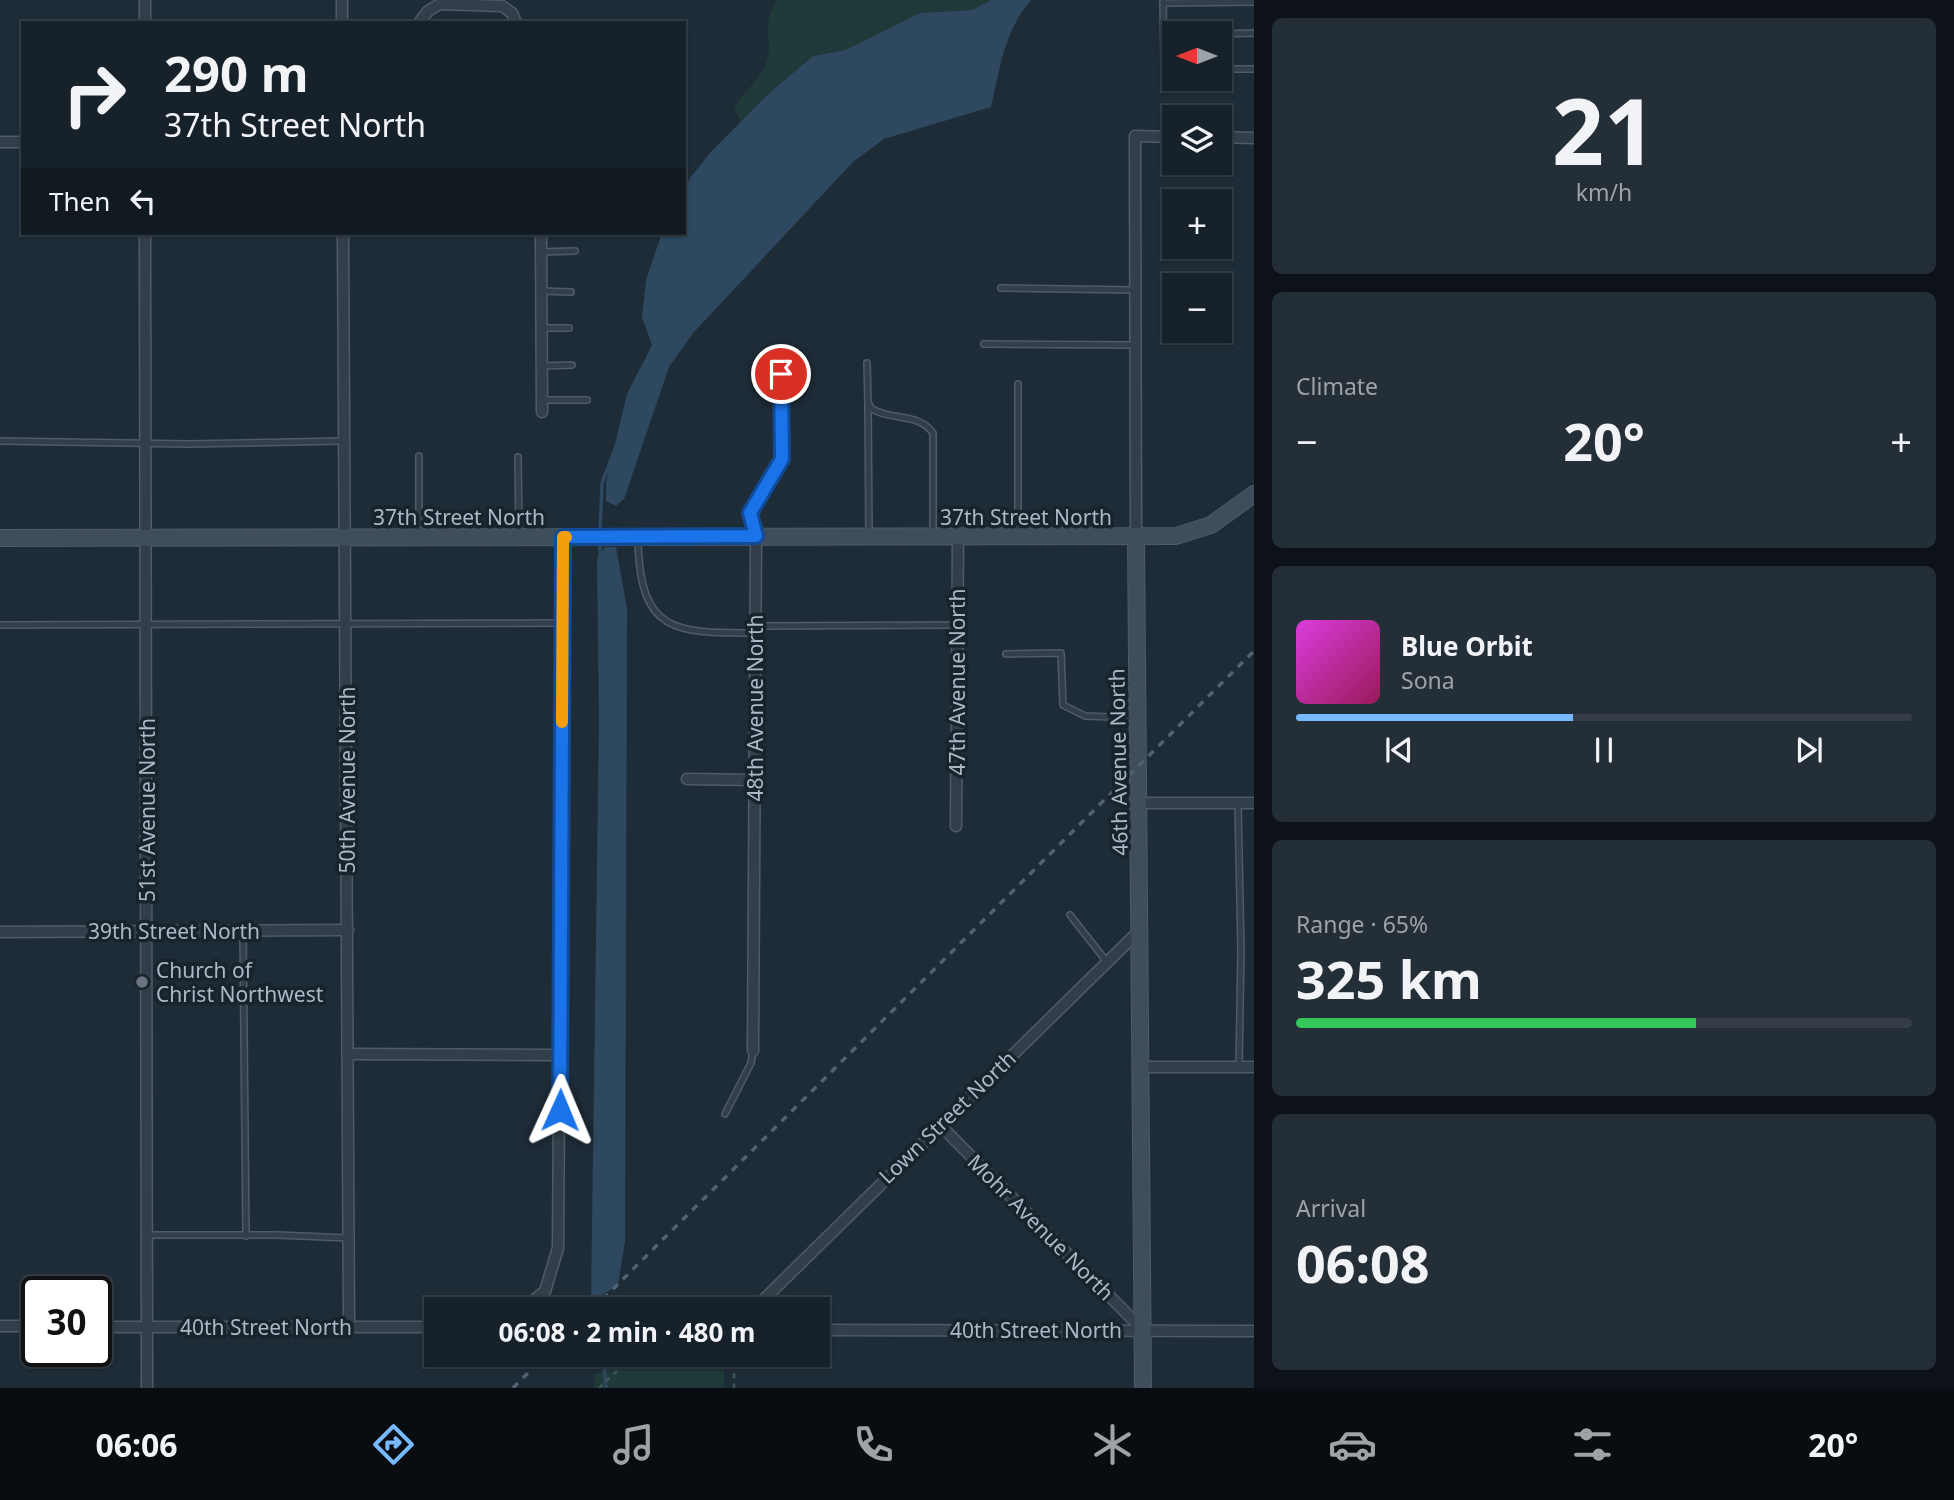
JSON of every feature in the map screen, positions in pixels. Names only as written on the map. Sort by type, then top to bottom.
[{"type":"street","points":[[145,0],[145,21]]},
{"type":"street","points":[[342,0],[342,21]]},
{"type":"street","points":[[420,21],[428,11],[440,4],[502,6],[512,13],[515,21]]},
{"type":"street","name":"46th Avenue North","points":[[1143,1388],[1135,136],[1162,137]]},
{"type":"street","points":[[1232,137],[1254,138]]},
{"type":"street","points":[[0,142],[21,142]]},
{"type":"street","name":"51st Avenue North","points":[[145,235],[147,1388]]},
{"type":"street","name":"50th Avenue North","points":[[343,235],[349,1327]]},
{"type":"street","points":[[541,235],[542,406]]},
{"type":"street","name":"48th Avenue North","points":[[753,1051],[756,536],[750,513],[782,459],[781,374]]},
{"type":"street","name":"37th Street North","points":[[0,538],[1136,538],[1176,536],[1211,525],[1254,494]]},
{"type":"street","points":[[538,1297],[545,1291],[558,1248],[563,623],[570,537]]},
{"type":"street","name":"47th Avenue North","points":[[956,826],[958,538]]},
{"type":"street","points":[[687,779],[755,780]]},
{"type":"street","points":[[1140,803],[1254,803]]},
{"type":"street","name":"Lown Street North","points":[[766,1297],[939,1124],[1142,928]]},
{"type":"street","name":"39th Street North","points":[[0,932],[348,930]]},
{"type":"street","points":[[348,1054],[561,1055]]},
{"type":"street","points":[[1142,1067],[1254,1067]]},
{"type":"street","name":"Mohr Avenue North","points":[[939,1124],[1143,1330]]},
{"type":"street","points":[[0,1326],[21,1326]]},
{"type":"street","name":"40th Street North","points":[[112,1327],[424,1327]]},
{"type":"street","name":"40th Street North","points":[[830,1331],[1254,1331]]},
{"type":"lane","points":[[1164,21],[1163,2],[1254,2]]},
{"type":"lane","points":[[1232,34],[1254,33]]},
{"type":"lane","points":[[1232,69],[1254,69]]},
{"type":"lane","points":[[541,252],[575,251]]},
{"type":"lane","points":[[1001,288],[1135,290]]},
{"type":"lane","points":[[541,291],[571,292]]},
{"type":"lane","points":[[542,328],[569,328]]},
{"type":"lane","points":[[984,344],[1135,345]]},
{"type":"lane","points":[[867,363],[869,537]]},
{"type":"lane","points":[[542,366],[572,366]]},
{"type":"lane","points":[[1017,538],[1018,384]]},
{"type":"lane","points":[[542,406],[587,400]]},
{"type":"lane","points":[[868,403],[879,413],[922,422],[933,433],[933,538]]},
{"type":"lane","points":[[0,441],[344,442]]},
{"type":"lane","points":[[419,456],[419,538]]},
{"type":"lane","points":[[518,457],[519,537]]},
{"type":"lane","points":[[631,536],[641,584],[650,607],[659,617],[685,631],[957,625]]},
{"type":"lane","points":[[0,625],[563,623]]},
{"type":"lane","points":[[1006,654],[1061,653],[1063,705],[1085,716],[1138,718]]},
{"type":"lane","points":[[1238,803],[1241,950],[1239,1067]]},
{"type":"lane","points":[[1070,915],[1107,962]]},
{"type":"lane","points":[[243,931],[246,1236]]},
{"type":"lane","points":[[725,1114],[751,1063],[753,1051]]},
{"type":"lane","points":[[148,1235],[348,1238]]},
{"type":"path","points":[[599,1388],[621,1367]]},
{"type":"path","points":[[733,1367],[734,1388]]},
{"type":"green space","points":[[778,0],[991,0],[972,10],[920,13],[845,50],[813,56],[767,95],[742,123],[734,108],[766,63],[769,18]]},
{"type":"green space","points":[[606,1367],[724,1367],[724,1388],[594,1388],[595,1375]]},
{"type":"water","points":[[991,0],[1031,0],[1009,37],[991,107],[884,139],[853,162],[694,332],[669,367],[624,499],[616,506],[606,501],[606,482],[627,394],[652,345],[642,317],[646,280],[661,235],[686,235],[686,185],[690,178],[709,154],[767,95],[813,56],[845,50],[920,13],[972,10]]},
{"type":"water","points":[[605,547],[616,547],[627,608],[625,1241],[618,1285],[599,1297],[591,1297],[599,720],[597,559]]},
{"type":"waterway","points":[[600,531],[602,483],[617,444]]},
{"type":"waterway","points":[[600,542],[600,559]]},
{"type":"waterway","points":[[604,1367],[606,1388]]},
{"type":"railway","points":[[605,1297],[1254,651]]},
{"type":"railway","points":[[513,1388],[534,1367]]},
{"type":"slow traffic","points":[[562,722],[563,537],[566,537]]},
{"type":"place","name":"Church of Christ Northwest","points":[[142,982]]},
{"type":"route","points":[[560,1110],[563,537],[756,536],[750,513],[782,459],[781,374]]}]
